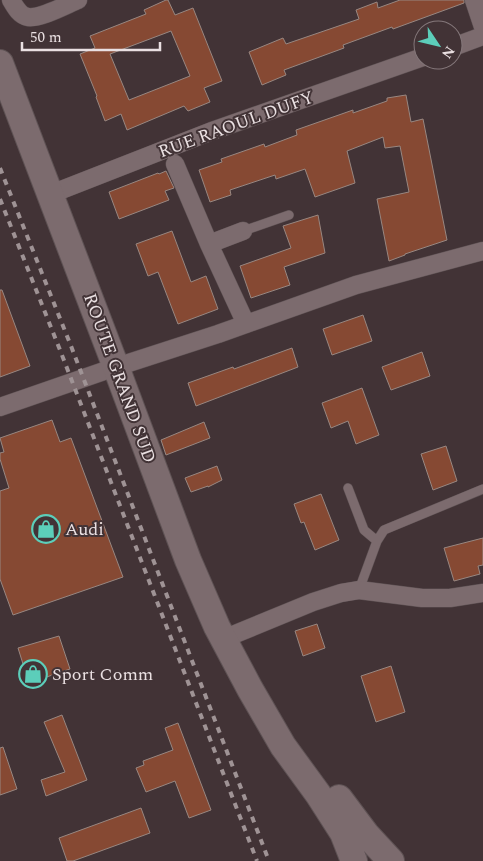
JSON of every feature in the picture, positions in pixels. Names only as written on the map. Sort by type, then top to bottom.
[{"type":"main road","name":"ROUTE GRAND SUD","points":[[0,63],[188,560],[223,639],[283,746],[318,794],[343,833],[354,861]]},
{"type":"main road","name":"ROUTE GRAND SUD","points":[[250,689],[314,765],[366,834],[391,861]]},
{"type":"street","points":[[11,0],[22,15],[28,17],[39,16],[78,0]]},
{"type":"street","points":[[474,0],[483,27]]},
{"type":"street","points":[[463,43],[483,36]]},
{"type":"street","name":"RUE RAOUL DUFY","points":[[51,194],[212,132],[413,61]]},
{"type":"street","points":[[175,164],[246,324]]},
{"type":"street","points":[[209,244],[243,232]]},
{"type":"street","points":[[0,408],[356,285],[483,252]]},
{"type":"street","points":[[223,639],[313,602],[341,593],[359,590],[422,598],[450,598],[483,593]]},
{"type":"lane","points":[[243,232],[289,215]]},
{"type":"lane","points":[[348,488],[364,530],[377,541]]},
{"type":"lane","points":[[359,590],[377,541],[384,530],[483,489]]},
{"type":"building","points":[[166,0],[168,0],[175,15],[193,8],[222,81],[204,88],[210,102],[188,111],[184,106],[127,130],[121,114],[105,121],[80,54],[95,48],[90,36],[146,14],[144,10]],"holes":[[[171,31],[190,76],[129,100],[110,54]]]},
{"type":"building","points":[[400,0],[464,0],[464,3],[343,45],[344,48],[284,70],[286,75],[262,85],[249,52],[283,38],[286,44],[359,19],[356,10],[377,2],[378,8]]},
{"type":"building","points":[[406,95],[411,122],[423,119],[447,240],[389,261],[377,199],[409,192],[400,146],[385,148],[383,137],[347,151],[355,183],[315,197],[305,169],[276,179],[275,175],[230,190],[231,195],[210,202],[199,170],[222,162],[221,159],[264,144],[265,147],[297,135],[296,130],[353,110],[353,113],[387,101],[387,98]]},
{"type":"building","points":[[166,171],[174,188],[165,191],[169,200],[119,219],[109,192]]},
{"type":"building","points":[[318,215],[325,253],[284,267],[290,285],[251,298],[240,266],[291,248],[283,226]]},
{"type":"building","points":[[172,231],[191,282],[206,276],[218,309],[178,324],[158,272],[148,276],[136,244]]},
{"type":"building","points":[[0,290],[2,290],[30,366],[0,377]]},
{"type":"building","points":[[363,315],[372,341],[332,355],[323,329]]},
{"type":"building","points":[[292,348],[298,367],[196,406],[188,383]]},
{"type":"building","points":[[422,352],[430,376],[391,390],[382,367]]},
{"type":"building","points":[[362,388],[379,435],[356,444],[348,421],[331,428],[322,403]]},
{"type":"building","points":[[52,420],[60,442],[71,438],[123,577],[13,615],[0,579],[0,491],[9,488],[0,459],[0,453],[4,452],[0,438]]},
{"type":"building","points":[[204,422],[210,438],[166,455],[161,440]]},
{"type":"building","points":[[446,446],[457,481],[433,490],[421,454]]},
{"type":"building","points":[[217,466],[222,480],[191,492],[185,478]]},
{"type":"building","points":[[321,494],[339,540],[315,550],[304,522],[301,523],[294,504]]},
{"type":"building","points":[[483,538],[483,565],[478,566],[480,574],[454,581],[444,548]]},
{"type":"building","points":[[317,624],[325,648],[303,656],[295,631]]},
{"type":"building","points":[[59,636],[70,669],[29,683],[18,648]]},
{"type":"building","points":[[391,666],[405,712],[376,722],[361,676]]},
{"type":"building","points":[[62,715],[87,780],[46,796],[41,780],[65,772],[44,722]]},
{"type":"building","points":[[178,723],[211,810],[189,818],[175,781],[146,792],[136,768],[144,765],[143,761],[173,750],[165,728]]},
{"type":"building","points":[[3,747],[17,789],[0,795],[0,748]]},
{"type":"building","points":[[141,808],[150,833],[73,861],[67,861],[59,838]]},
{"type":"railway","points":[[0,168],[71,346],[269,861]]},
{"type":"railway","points":[[0,199],[257,861]]},
{"type":"place","name":"Audi","points":[[46,529]]},
{"type":"place","name":"Sport Comm","points":[[33,674]]}]
